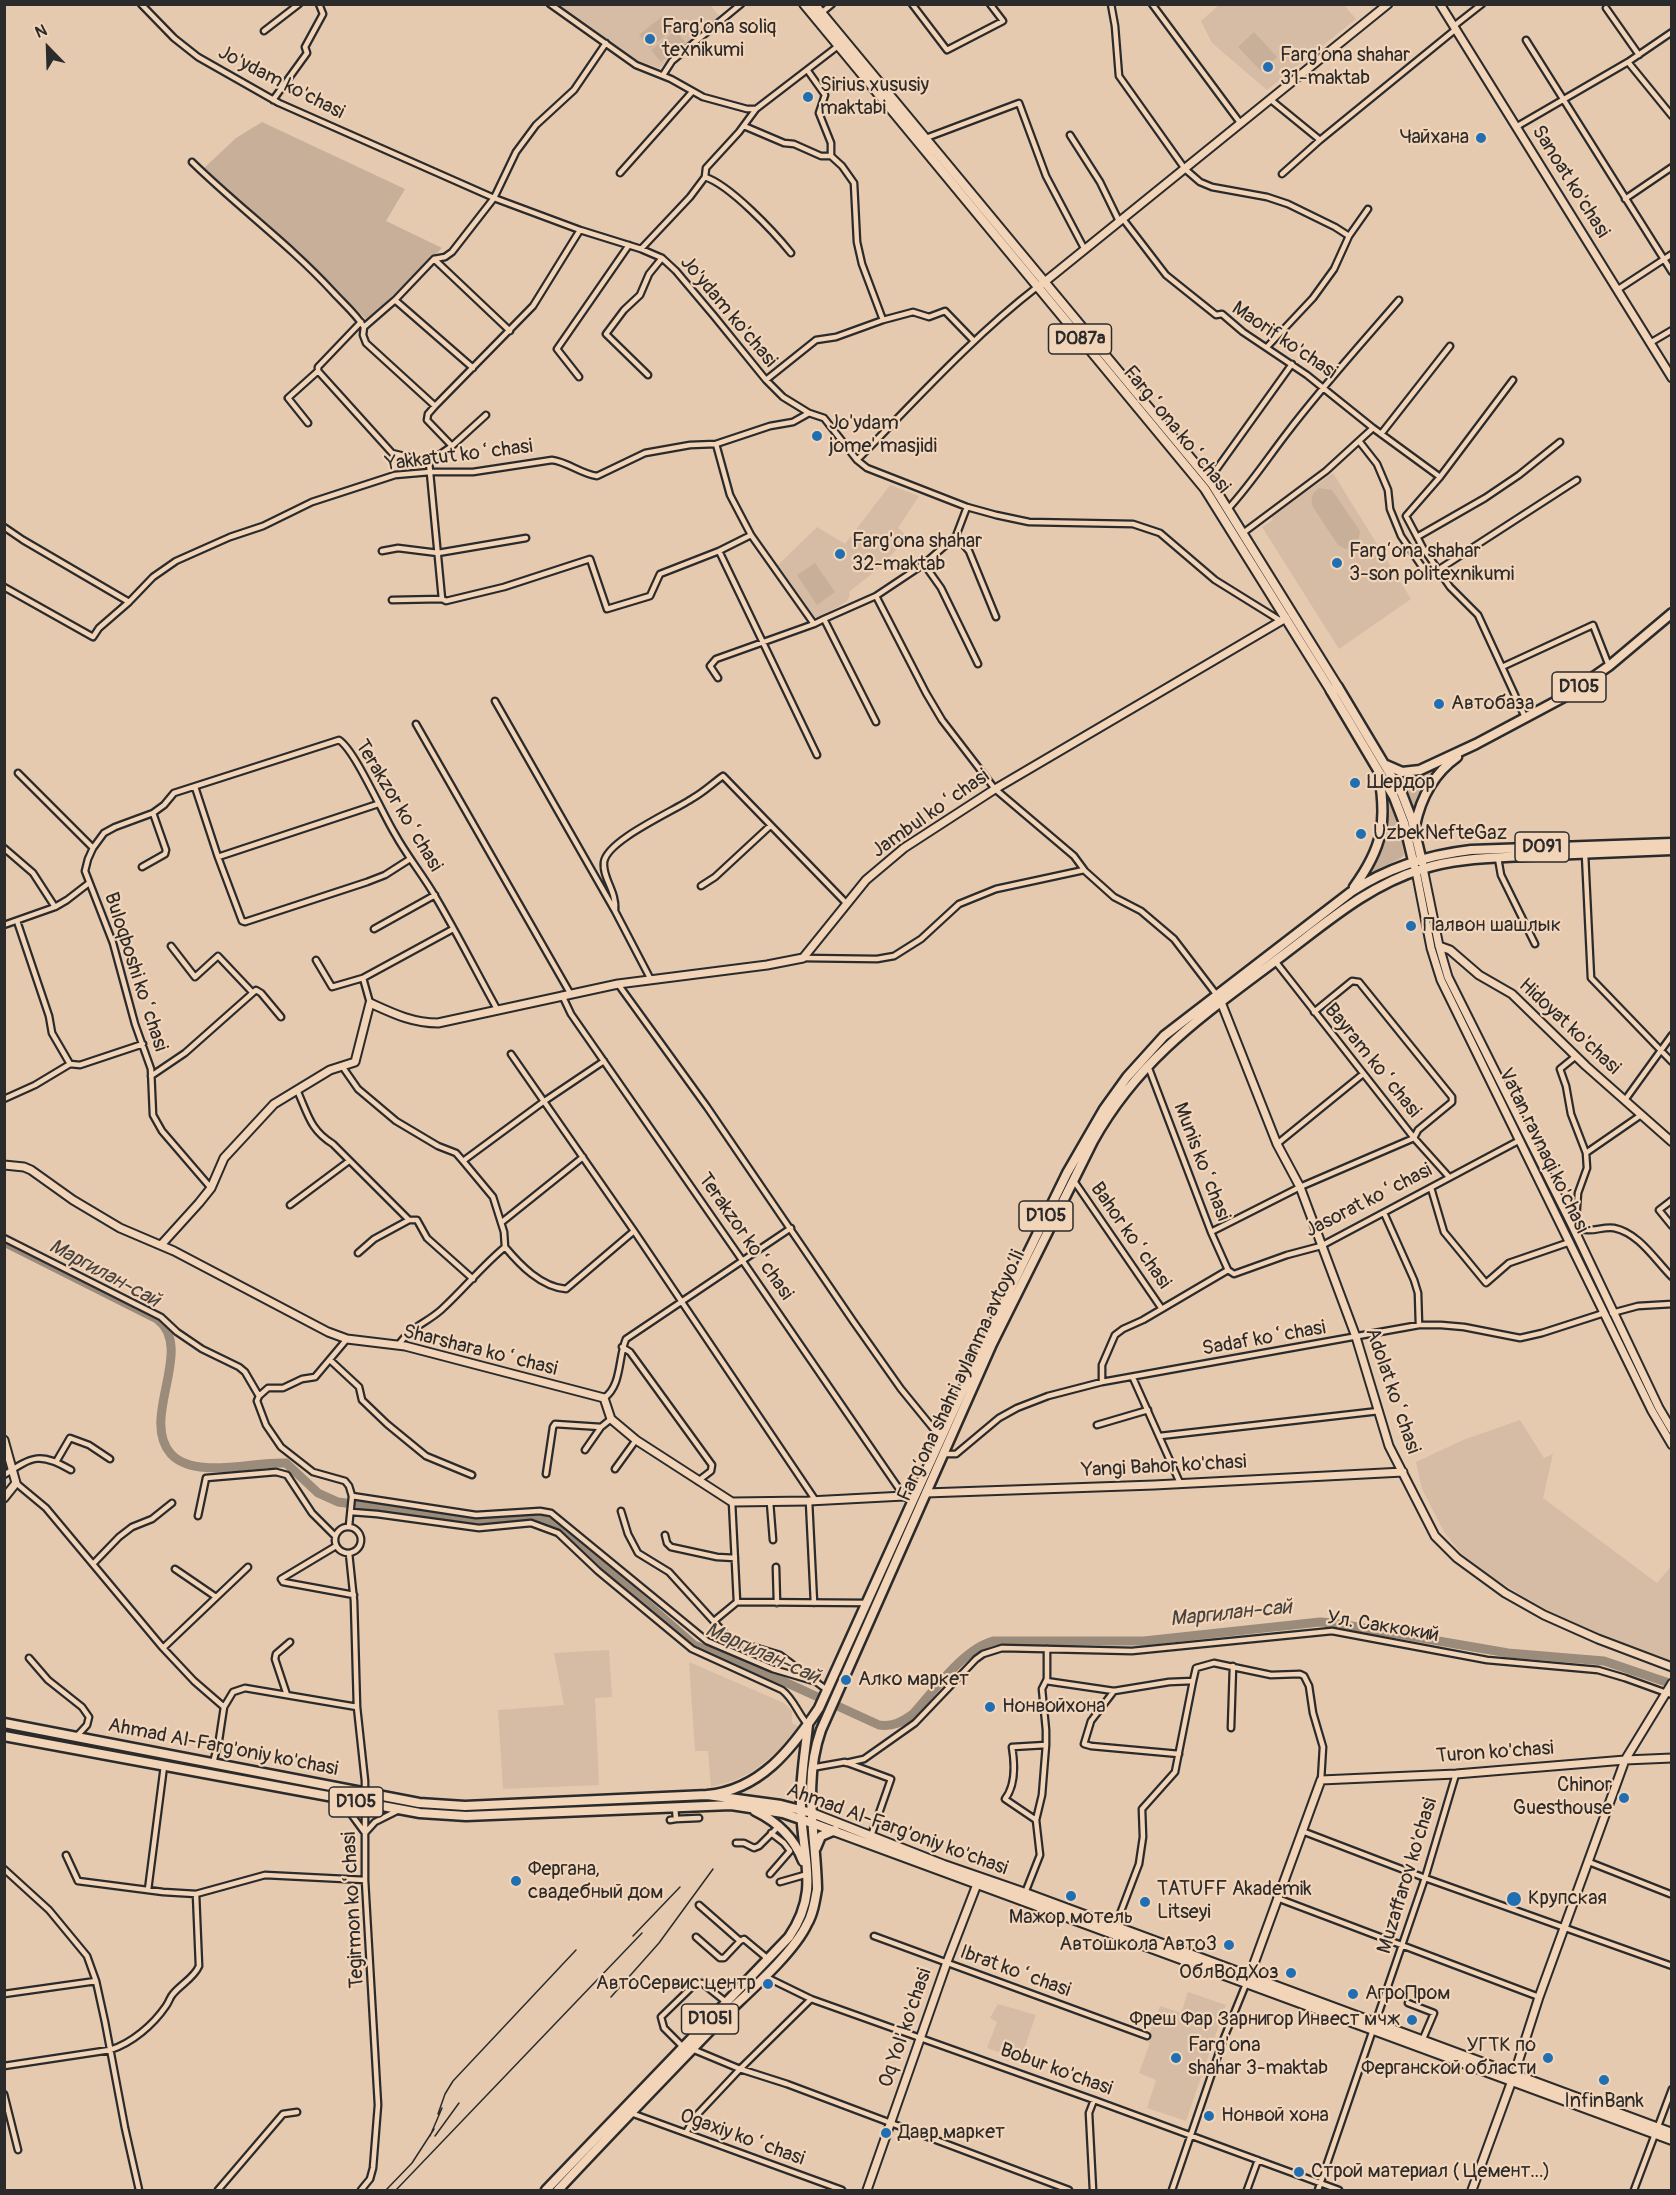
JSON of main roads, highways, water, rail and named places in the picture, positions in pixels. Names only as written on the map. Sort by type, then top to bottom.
[{"type":"highway","name":"D105","points":[[1351,892],[1368,866],[1381,838],[1384,810],[1382,767],[1415,772],[1476,744],[1558,700],[1609,666],[1671,613]]},
{"type":"highway","name":"Fargʻona koʻchasi","points":[[1334,689],[1382,767],[1402,794],[1415,829],[1418,865]]},
{"type":"highway","name":"D105","points":[[1415,829],[1423,797],[1434,779],[1448,763],[1476,744]]},
{"type":"highway","name":"Fargʻona koʻchasi","points":[[1382,767],[1402,814],[1418,865]]},
{"type":"highway","name":"D091","points":[[1418,865],[1471,850],[1671,843]]},
{"type":"highway","name":"D091","points":[[1418,865],[1498,858],[1671,850]]},
{"type":"highway","name":"Farg‘ona shahri aylanma avtoyo‘li","points":[[812,1818],[811,1768],[815,1746],[827,1716],[1067,1173],[1113,1096],[1153,1047],[1219,998],[1351,892],[1372,879],[1418,865]]},
{"type":"highway","name":"Farg‘ona shahri aylanma avtoyo‘li","points":[[808,1725],[819,1708],[868,1603],[985,1341],[1106,1119],[1148,1065],[1219,998],[1275,961],[1361,897],[1418,865]]},
{"type":"highway","name":"Ahmad Al-Farg'oniy ko'chasi","points":[[4,1723],[419,1803],[465,1806],[707,1796],[763,1802],[801,1814]]},
{"type":"highway","name":"D105","points":[[808,1725],[801,1783],[801,1814],[812,1818]]},
{"type":"highway","points":[[707,1796],[721,1794],[758,1778],[784,1756],[808,1725]]},
{"type":"highway","name":"Ahmad Al-Farg'oniy ko'chasi","points":[[4,1736],[399,1810],[466,1816],[712,1805],[744,1806],[801,1814]]},
{"type":"highway","points":[[744,1806],[765,1816],[778,1826],[795,1844],[808,1873]]},
{"type":"highway","name":"D105l","points":[[546,2190],[760,1974],[768,1959],[789,1937],[800,1920],[807,1897],[808,1873],[801,1814]]},
{"type":"highway","name":"D105l","points":[[558,2190],[630,2113],[726,2002],[795,1943],[807,1925],[817,1889],[812,1818]]},
{"type":"highway","points":[[815,1852],[821,1836],[835,1830]]},
{"type":"main road","name":"Fargʻona koʻchasi","points":[[804,4],[818,15],[925,138],[1205,489],[1284,619],[1334,689]]},
{"type":"main road","name":"Fargʻona koʻchasi","points":[[814,4],[818,15],[838,46],[1208,481],[1243,533],[1334,689]]},
{"type":"main road","name":"Ahmad Al-Farg'oniy ko'chasi","points":[[812,1818],[835,1830],[1656,2131],[1671,2140]]},
{"type":"main road","name":"Ahmad Al-Farg'oniy ko'chasi","points":[[812,1818],[871,1836],[978,1881],[1025,1893],[1247,1981]]},
{"type":"main road","name":"Ahmad Al-Farg'oniy ko'chasi","points":[[1375,2028],[1422,2042],[1513,2078]]},
{"type":"main road","name":"Ahmad Al-Farg'oniy ko'chasi","points":[[1656,2131],[1671,2133]]},
{"type":"waterway","name":"Маргилан-сай","points":[[4,1242],[157,1319],[167,1332],[171,1348],[161,1422],[163,1439],[171,1454],[182,1462],[209,1468],[286,1463],[318,1493],[338,1502],[482,1521],[538,1517],[559,1527],[694,1645],[785,1682],[879,1725],[897,1723],[913,1714],[961,1661],[983,1645],[994,1641],[1144,1641],[1320,1622],[1508,1653],[1604,1661],[1672,1684]]},
{"type":"railway","points":[[611,1997],[659,1943],[713,1869]]},
{"type":"railway","points":[[633,1936],[680,1887]]},
{"type":"railway","points":[[396,2190],[642,1933]]},
{"type":"railway","points":[[438,2114],[445,2094],[453,2081],[576,1950]]},
{"type":"railway","points":[[435,2136],[459,2103]]},
{"type":"railway","points":[[430,2136],[442,2108]]},
{"type":"railway","points":[[386,2190],[412,2163],[434,2129]]},
{"type":"place","name":"Farg'ona soliq texnikumi","points":[[650,39]]},
{"type":"place","name":"Farg'ona shahar 31-maktab","points":[[1268,67]]},
{"type":"place","name":"Sirius xususiy maktabi","points":[[808,97]]},
{"type":"place","name":"Чайхана","points":[[1481,138]]},
{"type":"place","name":"Jo'ydam jome' masjidi","points":[[817,436]]},
{"type":"place","name":"Farg'ona shahar 32-maktab","points":[[840,554]]},
{"type":"place","name":"Farg‘ona shahar 3-son politexnikumi","points":[[1337,563]]},
{"type":"place","name":"Автобаза","points":[[1439,704]]},
{"type":"place","name":"Шердор","points":[[1355,783]]},
{"type":"place","name":"UzbekNefteGaz","points":[[1361,834]]},
{"type":"place","name":"Палвон шашлык","points":[[1411,926]]},
{"type":"place","name":"Алко маркет","points":[[846,1680]]},
{"type":"place","name":"Нонвойхона","points":[[990,1707]]},
{"type":"place","name":"Chinor Guesthouse","points":[[1624,1798]]},
{"type":"place","name":"Фергана, свадебный дом","points":[[516,1881]]},
{"type":"place","name":"Мажор мотель","points":[[1071,1896]]},
{"type":"place","name":"Крупская","points":[[1514,1899]]},
{"type":"place","name":"TATUFF Akademik Litseyi","points":[[1145,1902]]},
{"type":"place","name":"Автошкола Авто3","points":[[1229,1945]]},
{"type":"place","name":"ОблВодХоз","points":[[1291,1973]]},
{"type":"place","name":"АвтоСервис центр","points":[[768,1984]]},
{"type":"place","name":"АгроПром","points":[[1353,1994]]},
{"type":"place","name":"Фреш Фар Зарнигор Инвест мчж","points":[[1412,2020]]},
{"type":"place","name":"Farg'ona shahar 3-maktab","points":[[1176,2058]]},
{"type":"place","name":"УГТК по Ферганской области","points":[[1548,2058]]},
{"type":"place","name":"InfinBank","points":[[1604,2080]]},
{"type":"place","name":"Нонвой хона","points":[[1209,2116]]},
{"type":"place","name":"Давр маркет","points":[[886,2133]]},
{"type":"place","name":"Строй материал ( Цемент...)","points":[[1299,2172]]}]
